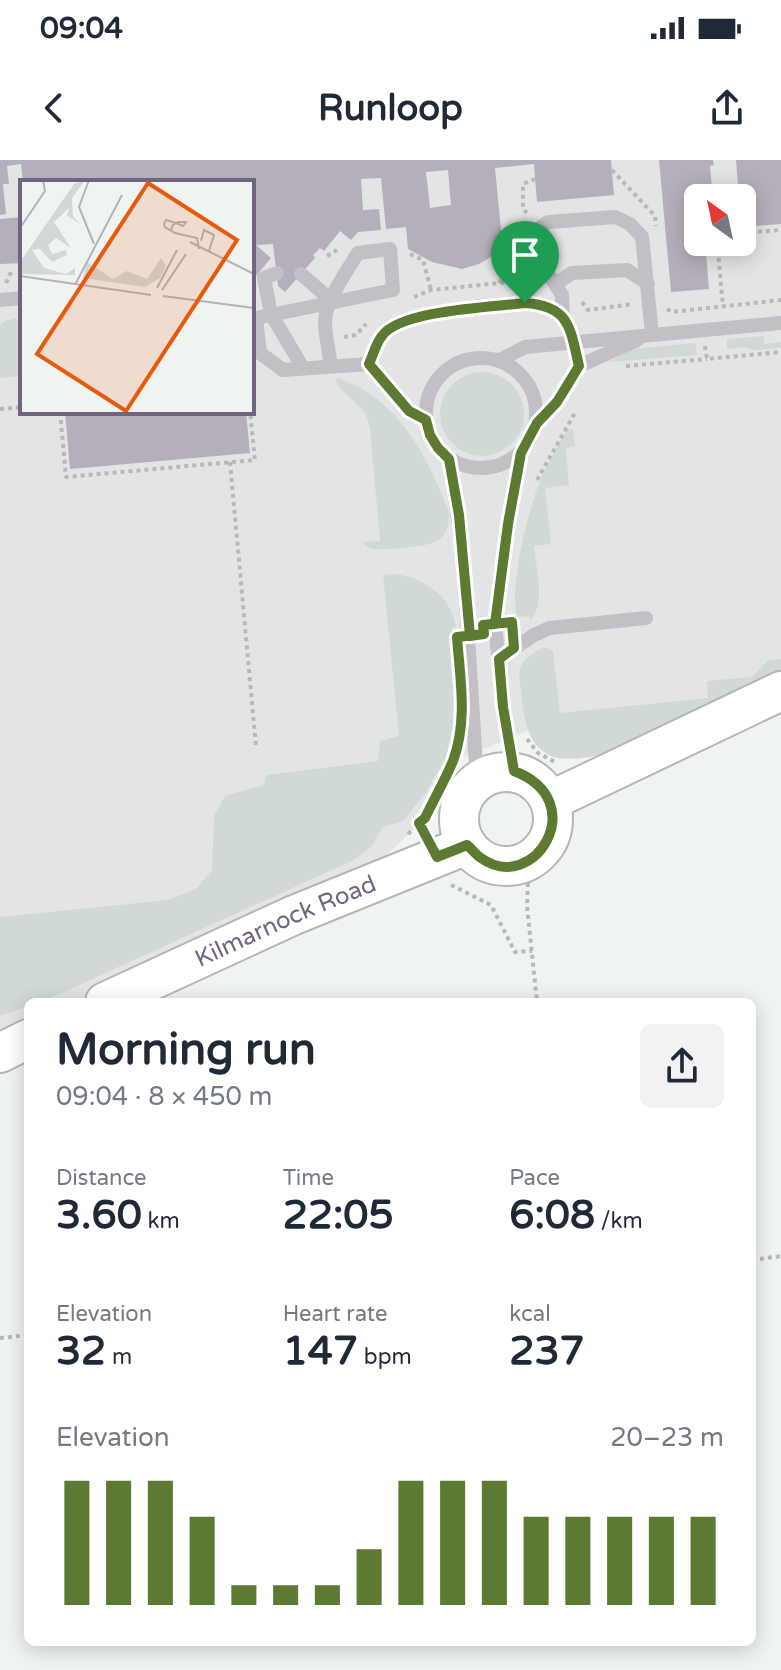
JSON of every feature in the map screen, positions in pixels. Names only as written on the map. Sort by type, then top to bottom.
[{"type":"main road","points":[[550,801],[781,691]]},
{"type":"main road","points":[[514,771],[537,783],[550,801],[553,812],[552,829],[542,850],[513,865],[492,863],[452,851],[462,834],[460,812],[468,791],[477,782],[498,772],[514,771]]},
{"type":"main road","name":"Kilmarnock Road","points":[[114,998],[294,915],[452,851]]},
{"type":"main road","points":[[0,1053],[24,1041]]},
{"type":"lane","points":[[579,366],[563,317],[562,295],[541,262],[532,240],[538,229],[548,222],[615,217],[630,224],[642,237],[652,334]]},
{"type":"lane","points":[[331,366],[325,318],[332,301],[358,253],[390,249],[393,290],[332,301],[256,318],[260,353],[283,370],[369,364]]},
{"type":"lane","points":[[555,284],[572,273],[627,270],[648,284]]},
{"type":"lane","points":[[277,273],[264,278],[271,314],[303,368]]},
{"type":"lane","points":[[301,274],[332,301]]},
{"type":"lane","points":[[0,300],[20,298]]},
{"type":"lane","points":[[369,364],[382,335],[394,324],[411,319],[449,311],[525,303],[545,305],[563,317]]},
{"type":"lane","points":[[500,360],[525,347],[781,323]]},
{"type":"lane","points":[[514,771],[503,707],[495,624],[521,453],[537,423],[557,402],[579,366],[652,334]]},
{"type":"lane","points":[[521,453],[501,465],[483,469],[449,459],[430,435],[426,420],[426,405],[432,386],[445,371],[461,361],[481,357],[500,360],[517,370],[530,385],[536,403],[537,423]]},
{"type":"lane","points":[[369,364],[409,411],[426,420]]},
{"type":"lane","points":[[449,459],[464,568],[477,782]]},
{"type":"lane","points":[[499,659],[550,628],[646,618]]},
{"type":"path","points":[[756,232],[781,230]]},
{"type":"path","points":[[499,283],[518,255]]},
{"type":"path","points":[[718,256],[723,306]]},
{"type":"path","points":[[698,308],[781,300]]},
{"type":"path","points":[[624,366],[707,359]]},
{"type":"path","points":[[533,490],[541,470],[580,403]]},
{"type":"path","points":[[0,409],[20,407]]},
{"type":"path","points":[[60,414],[66,477],[255,460],[250,414]]},
{"type":"path","points":[[230,462],[256,747]]},
{"type":"path","points":[[524,730],[527,740],[538,753],[565,764]]},
{"type":"path","points":[[399,843],[432,804],[457,746]]},
{"type":"path","points":[[419,823],[452,851],[448,883],[491,905],[515,952],[532,951]]},
{"type":"path","points":[[529,859],[527,906],[537,998]]},
{"type":"path","points":[[756,1259],[781,1256]]},
{"type":"path","points":[[0,1338],[24,1335]]},
{"type":"shaded area","points":[[0,160],[781,160],[781,672],[601,755],[575,759],[552,756],[537,746],[528,731],[458,759],[432,811],[384,858],[83,998],[24,998],[24,1026],[0,1037]]},
{"type":"shaded area","points":[[16,318],[20,322],[20,376],[0,378],[0,325]]},
{"type":"shaded area","points":[[764,336],[764,344],[781,342],[781,348],[727,349],[727,339]]},
{"type":"shaded area","points":[[695,343],[697,355],[609,362],[633,349]]},
{"type":"shaded area","points":[[482,372],[498,375],[512,384],[521,398],[524,414],[521,430],[512,444],[498,453],[482,456],[466,453],[452,444],[443,430],[440,414],[443,398],[452,384],[466,375]]},
{"type":"shaded area","points":[[336,378],[376,398],[393,413],[420,450],[449,513],[447,528],[437,541],[379,549],[369,548],[362,542],[380,541],[370,428],[365,412],[337,385]]},
{"type":"shaded area","points":[[568,429],[573,429],[575,446],[566,448],[569,485],[545,488],[551,544],[534,546],[539,595],[536,613],[531,620],[529,616],[518,617],[515,605],[517,571],[530,512],[542,477]]},
{"type":"shaded area","points":[[383,575],[407,576],[435,590],[449,606],[456,627],[452,628],[457,704],[446,758],[426,792],[403,821],[383,827],[371,847],[354,860],[55,996],[24,998],[24,1007],[0,1016],[0,917],[168,900],[197,888],[212,870],[214,816],[225,796],[264,785],[266,775],[378,761],[380,741],[399,736]]},
{"type":"shaded area","points":[[544,647],[553,651],[560,713],[708,698],[707,681],[752,677],[768,660],[781,659],[781,672],[601,755],[563,759],[551,756],[536,745],[523,711],[520,670],[528,658]]},
{"type":"building","points":[[0,160],[611,160],[614,195],[537,202],[534,164],[495,168],[503,250],[479,264],[462,269],[432,262],[408,249],[406,227],[386,229],[381,178],[361,179],[363,210],[379,209],[381,230],[358,232],[351,240],[340,231],[324,251],[320,248],[313,255],[315,258],[285,292],[278,286],[273,244],[256,245],[271,258],[254,279],[254,180],[23,180],[21,164],[7,166],[9,184],[3,184],[6,214],[0,215]],"holes":[[[448,170],[451,205],[430,208],[426,172]]]},
{"type":"building","points":[[659,160],[713,160],[714,165],[710,166],[712,184],[684,184],[684,256],[706,256],[709,289],[671,292]]},
{"type":"building","points":[[736,160],[781,160],[781,224],[756,226],[756,184],[738,184]]},
{"type":"building","points":[[20,217],[20,263],[0,264],[0,219]]},
{"type":"building","points":[[65,414],[246,414],[250,453],[70,469]]},
{"type":"route","points":[[525,303],[449,311],[394,324],[382,335],[369,364],[409,411],[426,420],[430,435],[449,459],[459,515],[470,636],[484,634],[483,625],[512,622],[514,648],[499,659],[503,707],[514,771],[537,783],[550,801],[553,823],[542,850],[524,862],[504,865],[481,858],[467,845],[437,857],[419,823],[425,818],[452,762],[458,742],[462,702],[457,637],[470,636],[484,634],[483,625],[495,624],[508,524],[521,453],[537,423],[557,402],[579,366],[563,317],[545,305],[525,303]]}]
